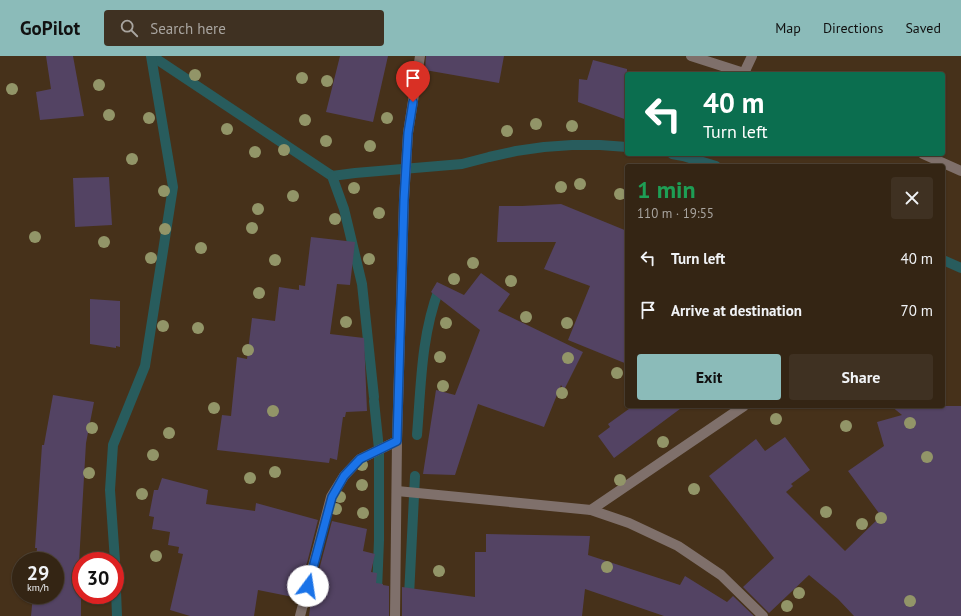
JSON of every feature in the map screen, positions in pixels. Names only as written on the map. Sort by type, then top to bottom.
[{"type":"street","points":[[395,616],[397,441],[404,200],[408,133],[420,56]]},
{"type":"street","points":[[691,56],[743,72]]},
{"type":"street","points":[[746,72],[752,56]]},
{"type":"street","points":[[927,156],[961,171]]},
{"type":"street","points":[[591,510],[741,408]]},
{"type":"street","points":[[300,616],[332,497],[344,476],[360,459],[397,441]]},
{"type":"street","points":[[397,491],[591,510],[629,523],[678,546],[721,575],[762,616]]},
{"type":"building","points":[[46,56],[73,56],[84,116],[40,120],[36,92],[51,89]]},
{"type":"building","points":[[340,56],[388,56],[373,122],[326,112]]},
{"type":"building","points":[[426,56],[504,56],[499,83],[425,70]]},
{"type":"building","points":[[593,60],[627,69],[627,72],[625,72],[625,119],[578,102],[579,79],[587,80]]},
{"type":"building","points":[[109,177],[112,225],[75,227],[73,178]]},
{"type":"building","points":[[561,204],[625,230],[625,363],[568,340],[590,286],[544,269],[556,242],[497,242],[499,206]]},
{"type":"building","points":[[311,237],[355,242],[350,285],[337,284],[330,334],[364,338],[367,411],[346,412],[345,417],[343,417],[337,460],[330,458],[329,463],[217,450],[222,415],[231,416],[237,357],[247,359],[252,318],[275,321],[279,287],[299,290],[299,285],[305,286]]},
{"type":"building","points":[[481,273],[510,294],[498,311],[583,352],[564,390],[561,385],[544,427],[478,404],[455,475],[423,474],[436,390],[455,395],[480,330],[431,292],[437,282],[464,295]]},
{"type":"building","points":[[90,299],[120,301],[120,347],[116,346],[116,348],[90,344]]},
{"type":"building","points":[[53,395],[94,402],[86,443],[80,552],[72,552],[72,604],[81,604],[81,616],[31,616],[32,604],[64,604],[64,552],[37,552],[37,548],[35,548],[42,445],[44,445]]},
{"type":"building","points":[[945,406],[961,406],[961,616],[854,616],[838,599],[809,575],[769,613],[743,587],[774,558],[709,476],[756,439],[765,451],[785,437],[810,470],[791,484],[793,486],[786,492],[845,551],[881,516],[848,471],[884,446],[877,422],[902,415],[893,408],[945,408]]},
{"type":"building","points":[[630,408],[681,408],[614,458],[598,436],[610,427],[608,424]]},
{"type":"building","points":[[162,478],[208,490],[206,504],[255,511],[256,503],[318,520],[298,598],[258,590],[254,616],[190,616],[170,610],[183,554],[178,553],[179,547],[168,545],[170,532],[152,529],[154,517],[149,516],[154,490],[158,490]]},
{"type":"building","points":[[332,521],[367,529],[363,551],[375,554],[371,572],[377,573],[376,583],[389,586],[389,616],[309,616],[311,600]]},
{"type":"building","points":[[486,534],[590,536],[588,555],[680,585],[685,576],[727,602],[733,596],[754,616],[664,616],[585,589],[582,616],[402,616],[402,587],[475,597],[475,552],[486,552]]},
{"type":"waterway","points":[[114,552],[110,490],[113,445],[145,366],[173,187],[151,56]]},
{"type":"waterway","points":[[152,56],[332,176],[462,164],[516,151],[544,147],[572,145],[625,147]]},
{"type":"waterway","points":[[683,156],[709,164]]},
{"type":"waterway","points":[[332,176],[344,209],[362,284],[374,397]]},
{"type":"waterway","points":[[945,261],[961,268]]},
{"type":"waterway","points":[[417,435],[425,343],[433,307],[439,289]]},
{"type":"waterway","points":[[374,401],[379,449],[379,540],[376,616]]},
{"type":"waterway","points":[[408,616],[415,476]]},
{"type":"waterway","points":[[117,604],[117,616]]},
{"type":"route","points":[[308,586],[332,497],[344,476],[360,459],[397,441],[404,200],[408,133],[413,102]]}]
